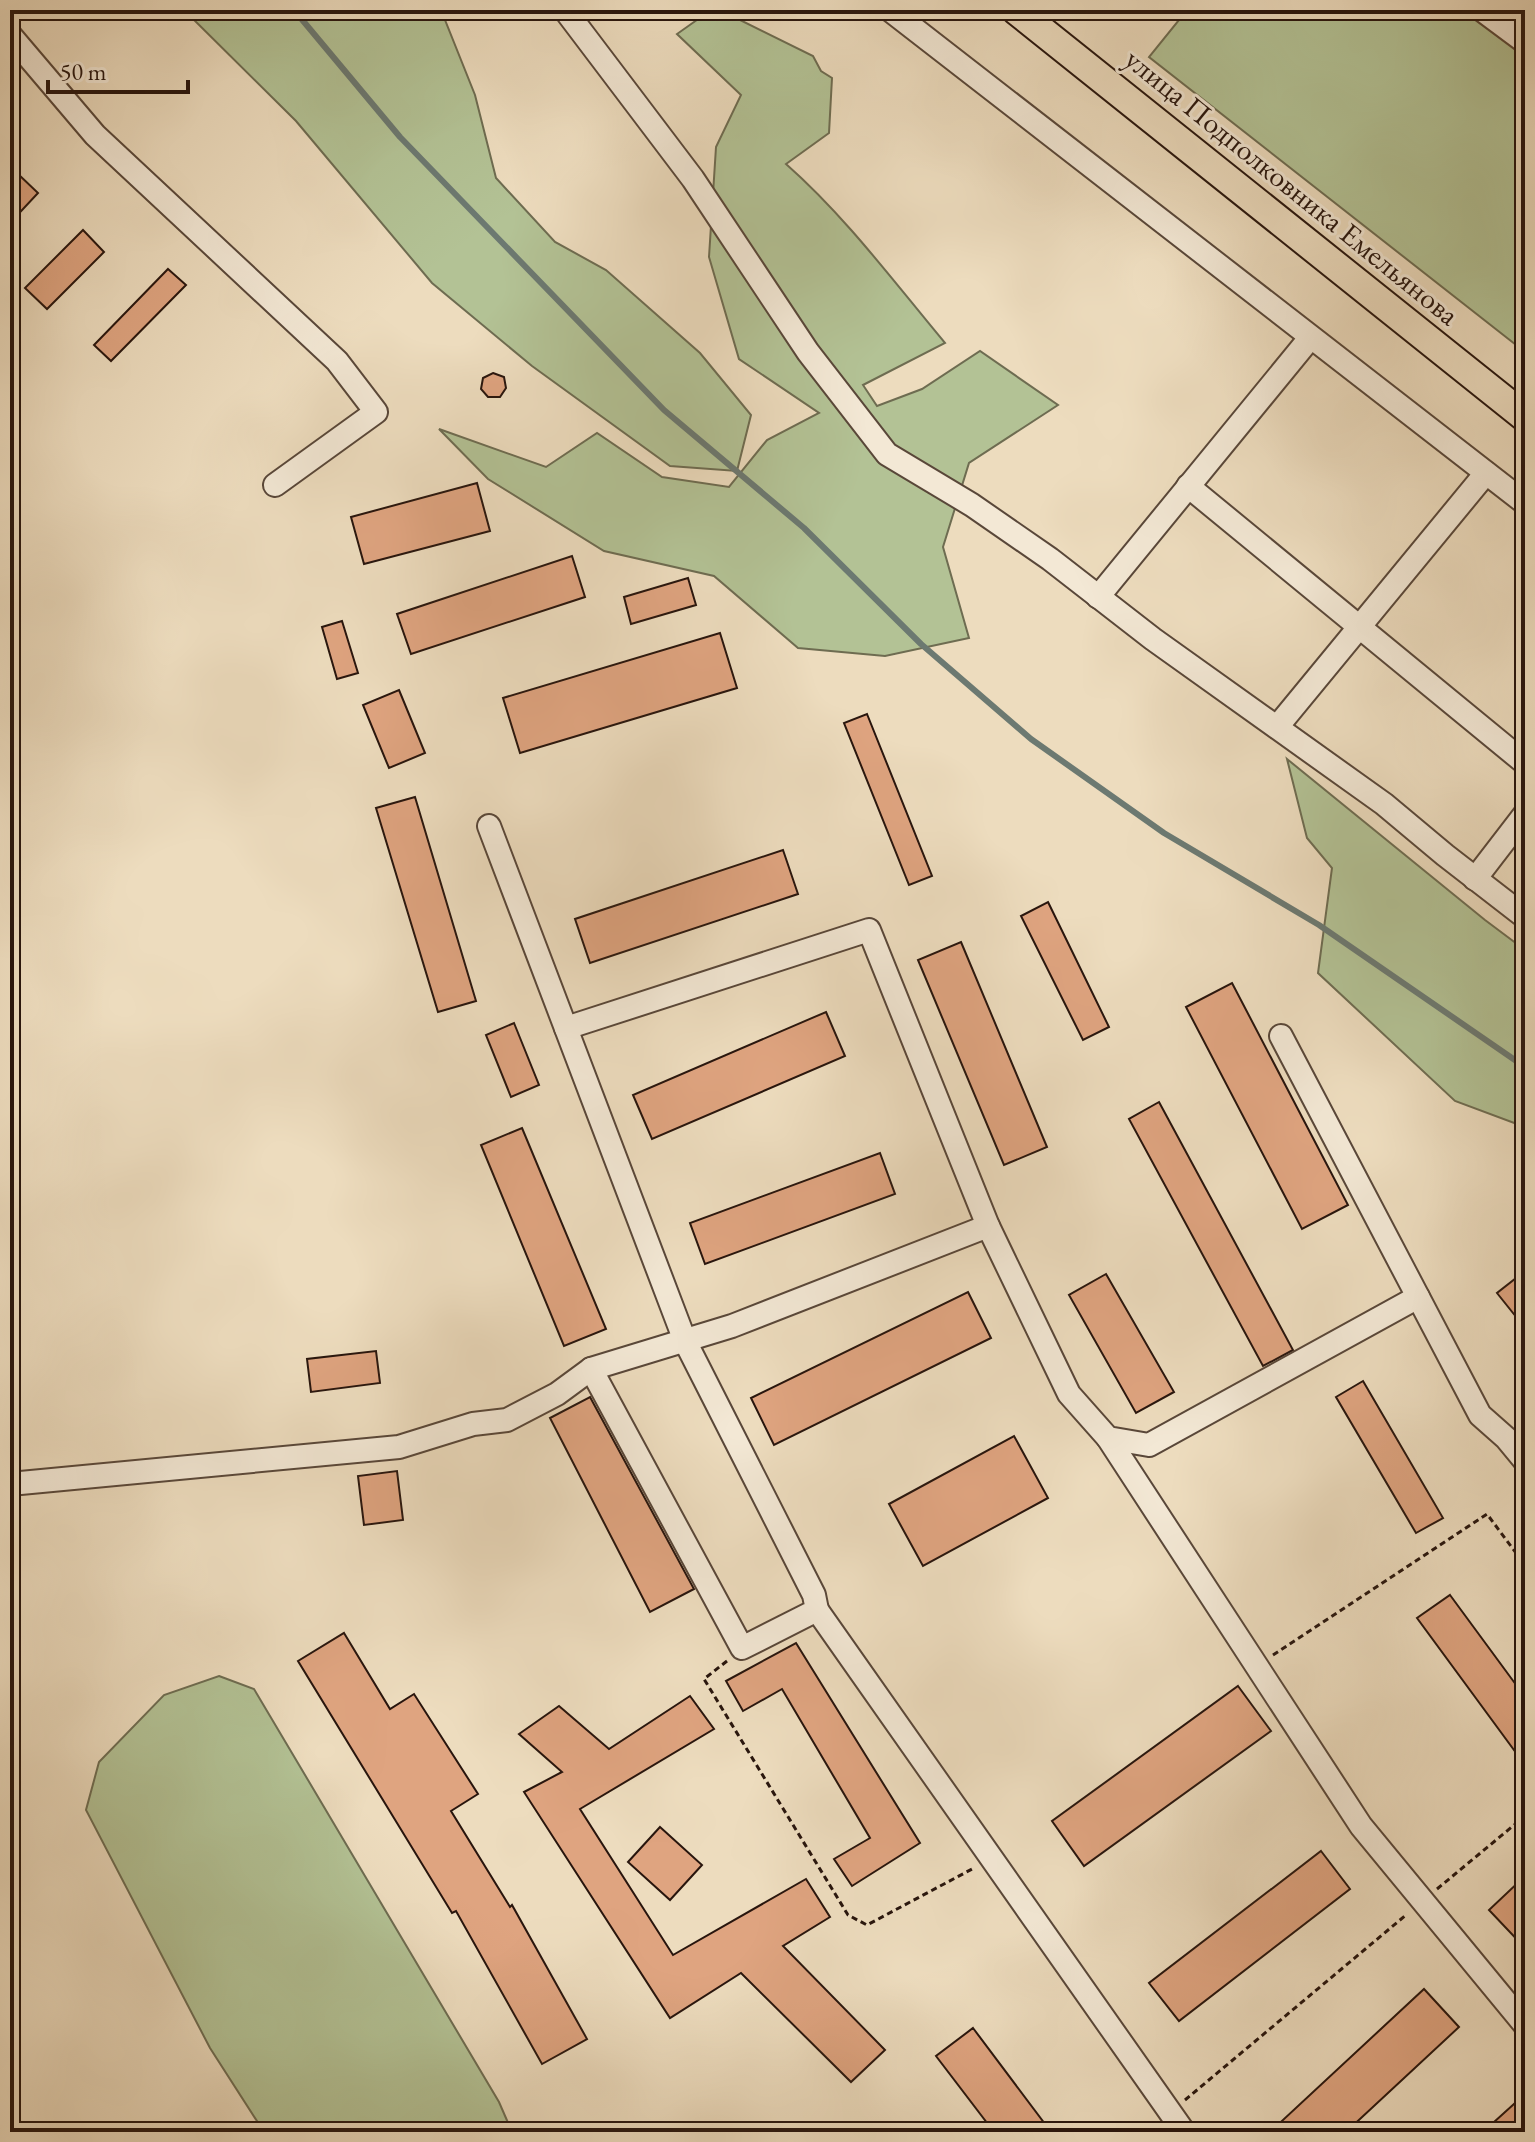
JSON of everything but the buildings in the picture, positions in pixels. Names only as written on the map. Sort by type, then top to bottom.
[{"type":"main road","name":"улица Подполковника Емельянова","points":[[1016,10],[1525,417]]},
{"type":"street","points":[[565,10],[693,179],[808,352],[887,454],[972,505],[1050,559],[1153,639],[1384,804],[1525,917]]},
{"type":"street","points":[[890,10],[1525,503]]},
{"type":"street","points":[[1482,10],[1525,42]]},
{"type":"street","points":[[10,35],[95,135],[337,361],[376,412],[275,485]]},
{"type":"street","points":[[1098,597],[1310,338]]},
{"type":"street","points":[[1277,727],[1486,473]]},
{"type":"street","points":[[1188,486],[1525,763]]},
{"type":"street","points":[[1475,879],[1525,814]]},
{"type":"street","points":[[489,826],[685,1341],[814,1595],[817,1610],[1184,2132]]},
{"type":"street","points":[[566,1028],[869,930],[988,1226],[1069,1394],[1108,1438],[1361,1826],[1525,2025]]},
{"type":"street","points":[[1281,1036],[1480,1415],[1506,1438],[1525,1461]]},
{"type":"street","points":[[10,1484],[399,1447],[473,1424],[507,1420],[557,1394],[591,1369],[732,1326],[988,1226]]},
{"type":"street","points":[[1108,1438],[1149,1445],[1418,1297]]},
{"type":"street","points":[[591,1369],[742,1648],[817,1610]]},
{"type":"path","points":[[1256,1666],[1487,1514],[1525,1565]]},
{"type":"path","points":[[742,1648],[704,1679],[848,1915],[867,1925],[991,1858]]},
{"type":"path","points":[[1170,2112],[1525,1816]]},
{"type":"green space","points":[[184,10],[441,10],[475,95],[496,178],[555,242],[606,270],[700,353],[751,415],[737,471],[670,466],[532,366],[432,283],[296,121]]},
{"type":"green space","points":[[711,10],[720,10],[813,56],[821,71],[832,78],[829,133],[786,164],[849,228],[945,343],[863,385],[877,406],[922,389],[980,351],[1058,405],[969,463],[943,547],[969,638],[885,656],[798,648],[714,576],[604,551],[488,479],[439,429],[546,467],[597,433],[662,477],[729,487],[767,440],[819,413],[739,359],[709,257],[716,147],[741,95],[677,34]]},
{"type":"green space","points":[[1187,10],[1525,10],[1525,352],[1149,57]]},
{"type":"green space","points":[[1287,759],[1525,950],[1525,1127],[1455,1101],[1318,973],[1332,868],[1307,838]]},
{"type":"green space","points":[[219,1676],[254,1689],[499,2102],[512,2132],[264,2132],[210,2048],[86,1810],[99,1762],[164,1695]]},
{"type":"waterway","points":[[294,10],[400,137],[664,410],[804,528],[921,644],[1031,739],[1164,833],[1319,925],[1525,1067]]}]
